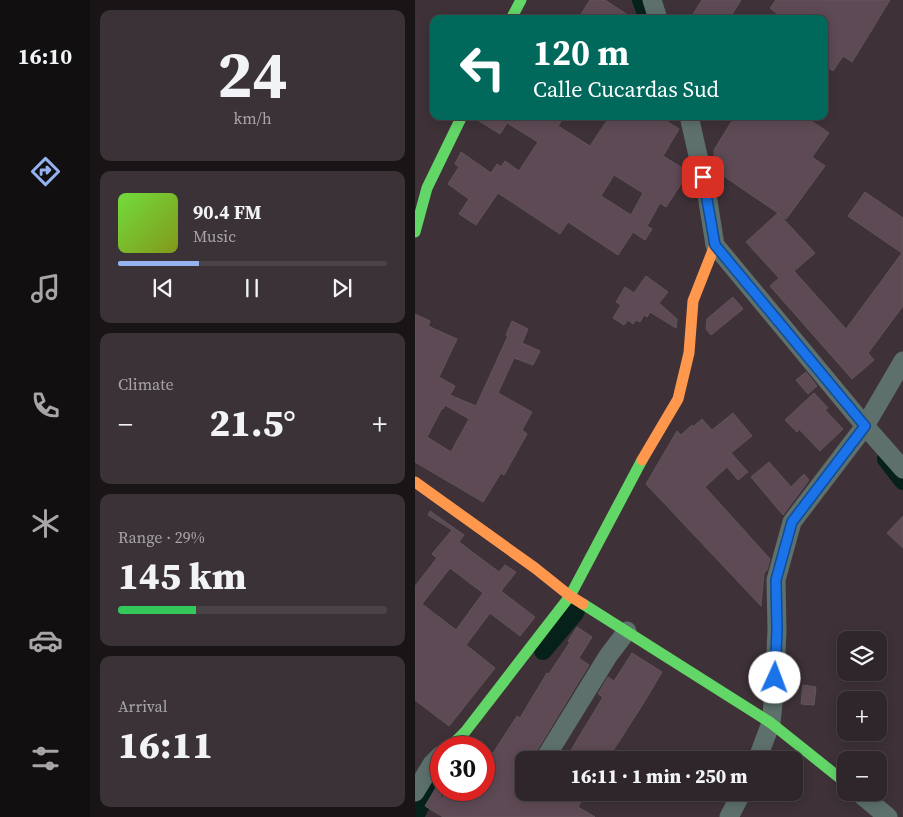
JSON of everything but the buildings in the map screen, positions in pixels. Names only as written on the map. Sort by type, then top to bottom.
[{"type":"street","points":[[513,15],[521,0]]},
{"type":"street","points":[[652,0],[658,15]]},
{"type":"street","points":[[415,232],[427,188],[460,120]]},
{"type":"street","points":[[690,120],[707,196],[715,245],[903,469]]},
{"type":"street","points":[[461,736],[570,596],[631,478],[678,399],[689,353],[693,301],[715,245]]},
{"type":"street","points":[[760,751],[771,723],[774,694],[777,630],[776,580],[792,522],[865,426],[903,361]]},
{"type":"street","points":[[415,482],[535,568],[570,596],[771,723],[837,776]]},
{"type":"street","points":[[550,751],[608,656],[627,631]]},
{"type":"street","points":[[415,792],[430,767]]},
{"type":"street","points":[[729,817],[737,801]]},
{"type":"street","points":[[868,801],[888,817]]},
{"type":"waterway","points":[[641,0],[647,15]]},
{"type":"waterway","points":[[886,459],[903,481]]},
{"type":"waterway","points":[[543,651],[575,613],[577,608]]},
{"type":"waterway","points":[[415,816],[430,789]]},
{"type":"traffic: fast","points":[[513,15],[521,0]]},
{"type":"traffic: fast","points":[[415,232],[427,188],[460,120]]},
{"type":"traffic: fast","points":[[461,736],[570,596],[642,460]]},
{"type":"traffic: fast","points":[[583,604],[771,723],[837,776]]},
{"type":"traffic: slow","points":[[642,460],[678,399],[689,353],[693,301],[715,245]]},
{"type":"traffic: slow","points":[[415,482],[583,604]]},
{"type":"route","points":[[703,177],[715,245],[865,426],[792,522],[776,580],[777,630],[775,678]]}]
